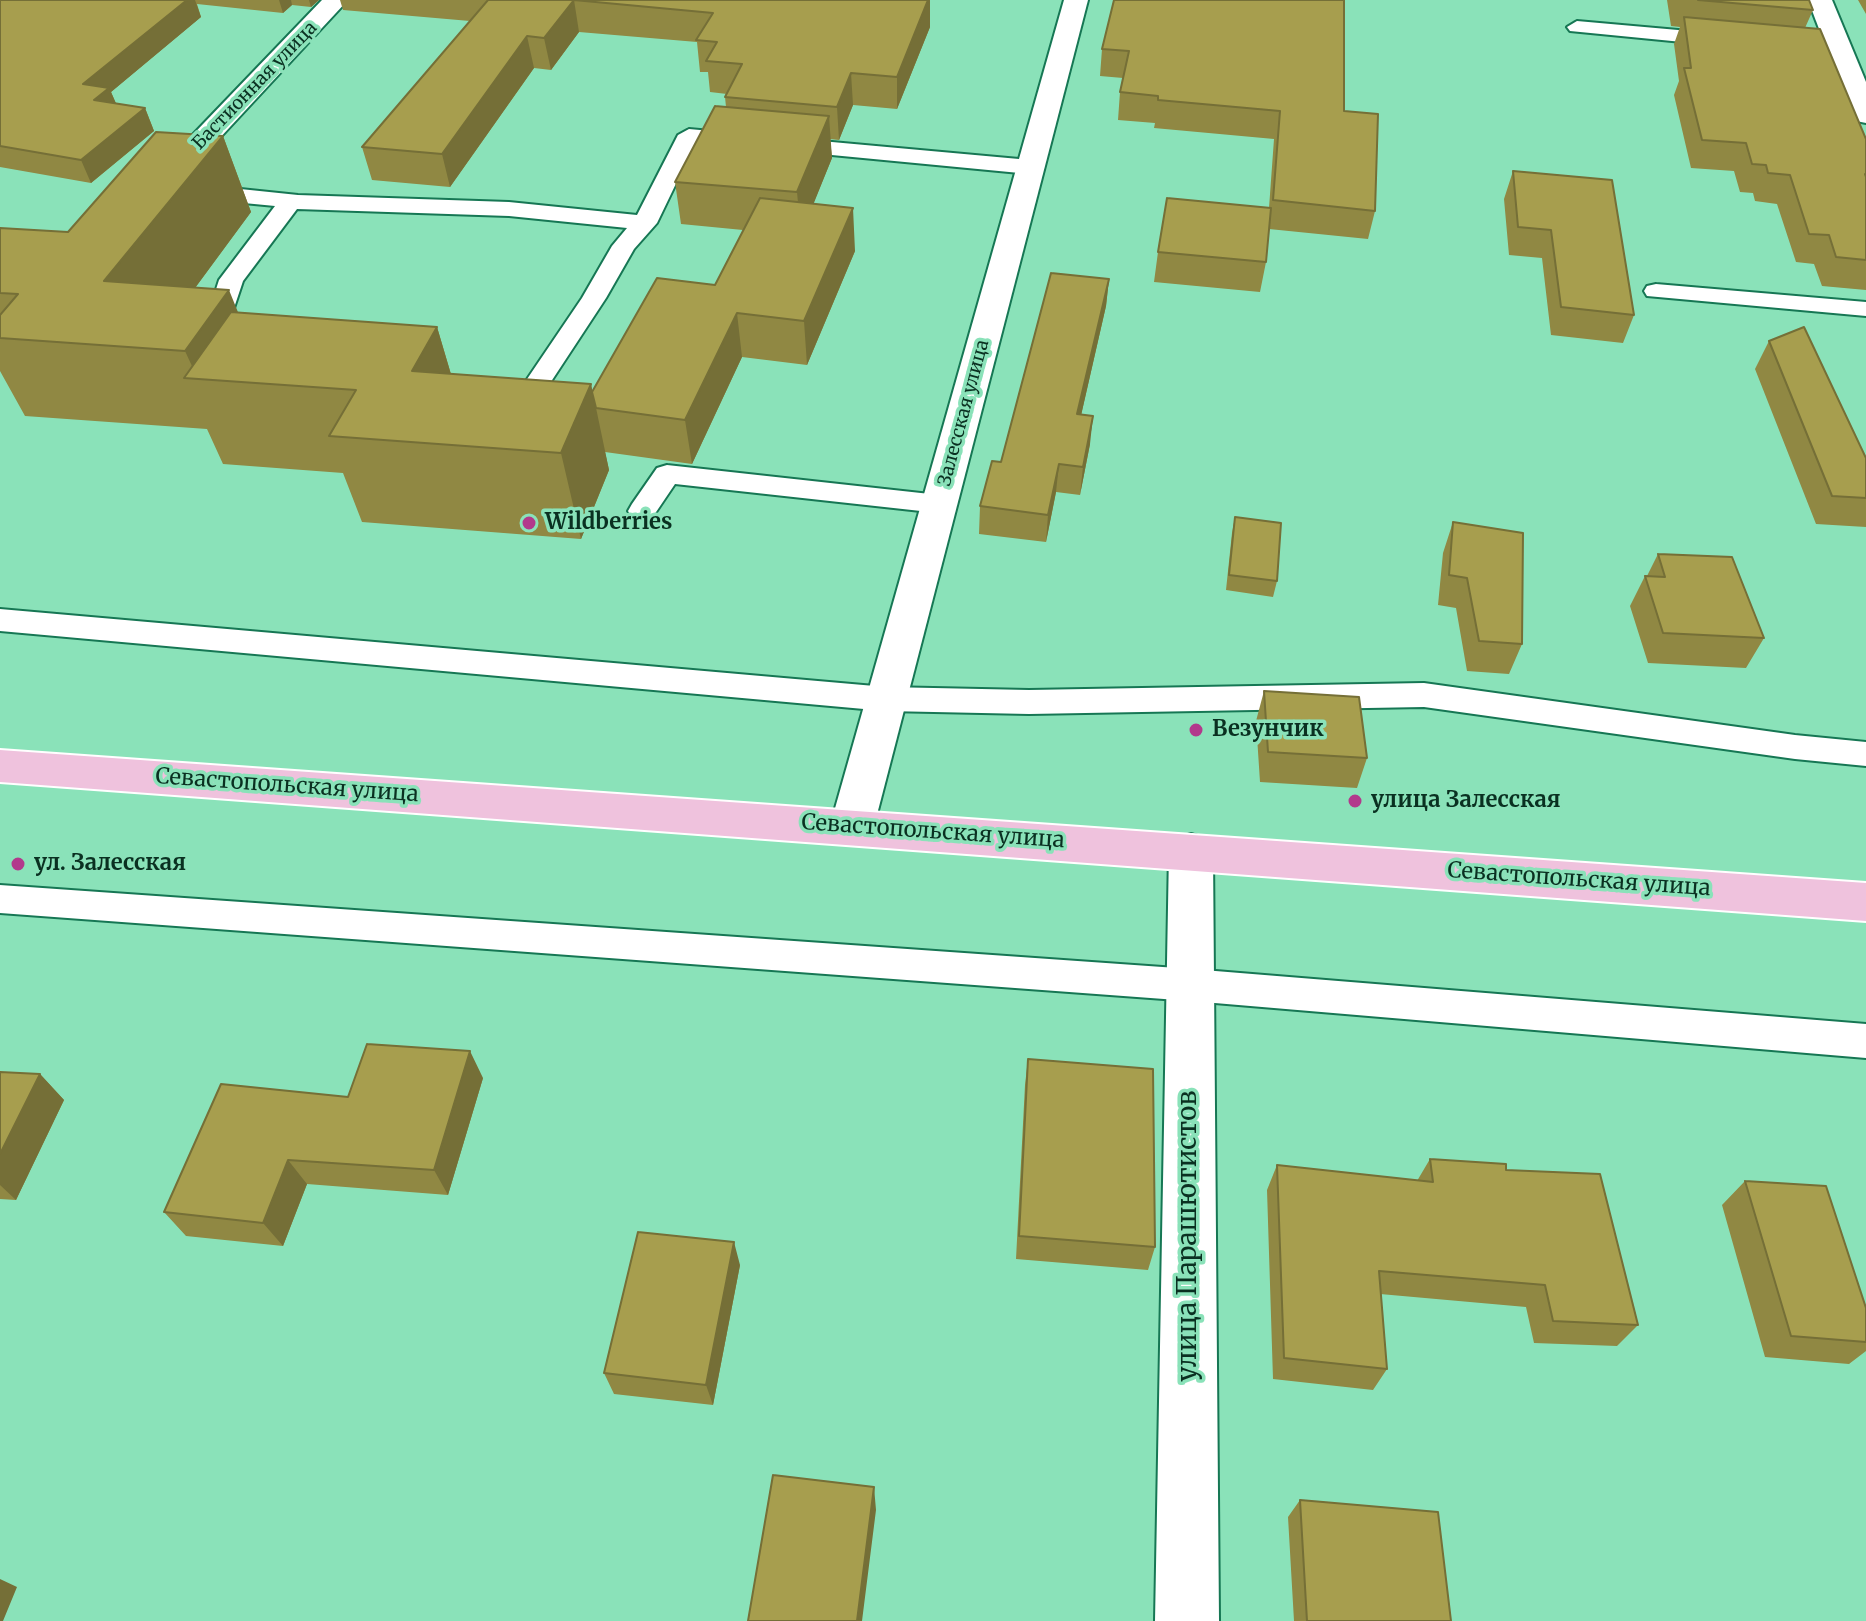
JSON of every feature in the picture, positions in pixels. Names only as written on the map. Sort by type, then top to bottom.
[{"type":"main road","name":"Бастионная улица","points":[[154,192],[336,0]]},
{"type":"main road","name":"Залесская улица","points":[[852,826],[1076,0]]},
{"type":"main road","points":[[1820,0],[1832,49],[1866,115]]},
{"type":"main road","name":"Севастопольская улица","points":[[0,766],[1866,902]]},
{"type":"main road","name":"улица Парашютистов","points":[[1187,1621],[1191,852]]},
{"type":"lane","points":[[1577,27],[1747,42]]},
{"type":"lane","points":[[485,390],[528,397],[594,298],[624,246],[645,223],[689,135],[1030,167]]},
{"type":"lane","points":[[154,192],[291,201],[509,209],[645,223]]},
{"type":"lane","points":[[249,342],[237,338],[221,311],[231,280],[291,201]]},
{"type":"lane","points":[[1656,291],[1866,309]]},
{"type":"lane","points":[[642,511],[667,474],[939,504]]},
{"type":"lane","points":[[0,620],[886,699],[1029,702],[1424,695],[1795,747],[1866,754]]},
{"type":"lane","points":[[0,899],[1191,985],[1866,1041]]},
{"type":"building","points":[[0,0],[187,0],[83,84],[109,88],[94,100],[145,108],[81,160],[0,146]]},
{"type":"building","points":[[488,0],[574,0],[544,38],[527,36],[442,154],[362,147]]},
{"type":"building","points":[[574,0],[928,0],[897,77],[851,73],[837,107],[725,97],[742,64],[706,61],[717,42],[696,40],[713,13]]},
{"type":"building","points":[[1114,0],[1344,0],[1344,111],[1378,114],[1375,211],[1273,200],[1280,111],[1158,100],[1158,96],[1120,92],[1129,51],[1102,49]]},
{"type":"building","points":[[1698,0],[1809,0],[1813,10]]},
{"type":"building","points":[[1684,17],[1820,29],[1866,139],[1866,260],[1836,257],[1829,235],[1809,234],[1790,175],[1768,173],[1766,165],[1752,164],[1746,143],[1702,140],[1684,68],[1691,68]]},
{"type":"building","points":[[715,106],[829,116],[797,192],[675,182]]},
{"type":"building","points":[[156,132],[223,136],[104,281],[229,290],[185,351],[0,338],[0,315],[18,294],[0,293],[0,228],[68,232]]},
{"type":"building","points":[[1513,171],[1612,180],[1634,315],[1561,307],[1551,230],[1518,227]]},
{"type":"building","points":[[760,198],[853,208],[804,321],[737,313],[685,420],[596,408],[592,392],[657,278],[715,285]]},
{"type":"building","points":[[1167,198],[1271,208],[1266,262],[1158,252]]},
{"type":"building","points":[[1051,273],[1109,279],[1077,414],[1093,416],[1083,467],[1059,464],[1048,515],[980,506],[992,461],[1001,462]]},
{"type":"building","points":[[231,312],[437,327],[412,371],[591,384],[561,453],[329,436],[356,390],[184,378]]},
{"type":"building","points":[[1804,327],[1866,458],[1866,498],[1832,496],[1769,341]]},
{"type":"building","points":[[1235,517],[1281,523],[1277,581],[1229,575]]},
{"type":"building","points":[[1453,522],[1523,533],[1522,644],[1479,641],[1467,578],[1449,575]]},
{"type":"building","points":[[1658,554],[1732,557],[1764,638],[1663,633],[1645,576],[1665,577]]},
{"type":"building","points":[[1264,691],[1359,697],[1367,758],[1268,752]]},
{"type":"building","points":[[367,1044],[470,1051],[434,1170],[288,1160],[263,1223],[164,1212],[221,1084],[348,1097]]},
{"type":"building","points":[[1028,1059],[1153,1069],[1155,1247],[1019,1236]]},
{"type":"building","points":[[0,1072],[40,1074],[0,1154]]},
{"type":"building","points":[[1430,1159],[1506,1164],[1506,1170],[1600,1174],[1638,1325],[1553,1321],[1545,1285],[1379,1271],[1387,1369],[1284,1358],[1277,1165],[1433,1182]]},
{"type":"building","points":[[1745,1181],[1826,1186],[1866,1308],[1866,1342],[1791,1336]]},
{"type":"building","points":[[638,1232],[734,1242],[706,1385],[604,1373]]},
{"type":"building","points":[[773,1475],[874,1487],[857,1621],[748,1621]]},
{"type":"building","points":[[1300,1500],[1438,1512],[1451,1621],[1307,1621]]},
{"type":"place","name":"Wildberries","points":[[529,523]]},
{"type":"place","name":"Везунчик","points":[[1196,730]]},
{"type":"place","name":"улица Залесская","points":[[1355,801]]},
{"type":"place","name":"ул. Залесская","points":[[18,864]]}]
